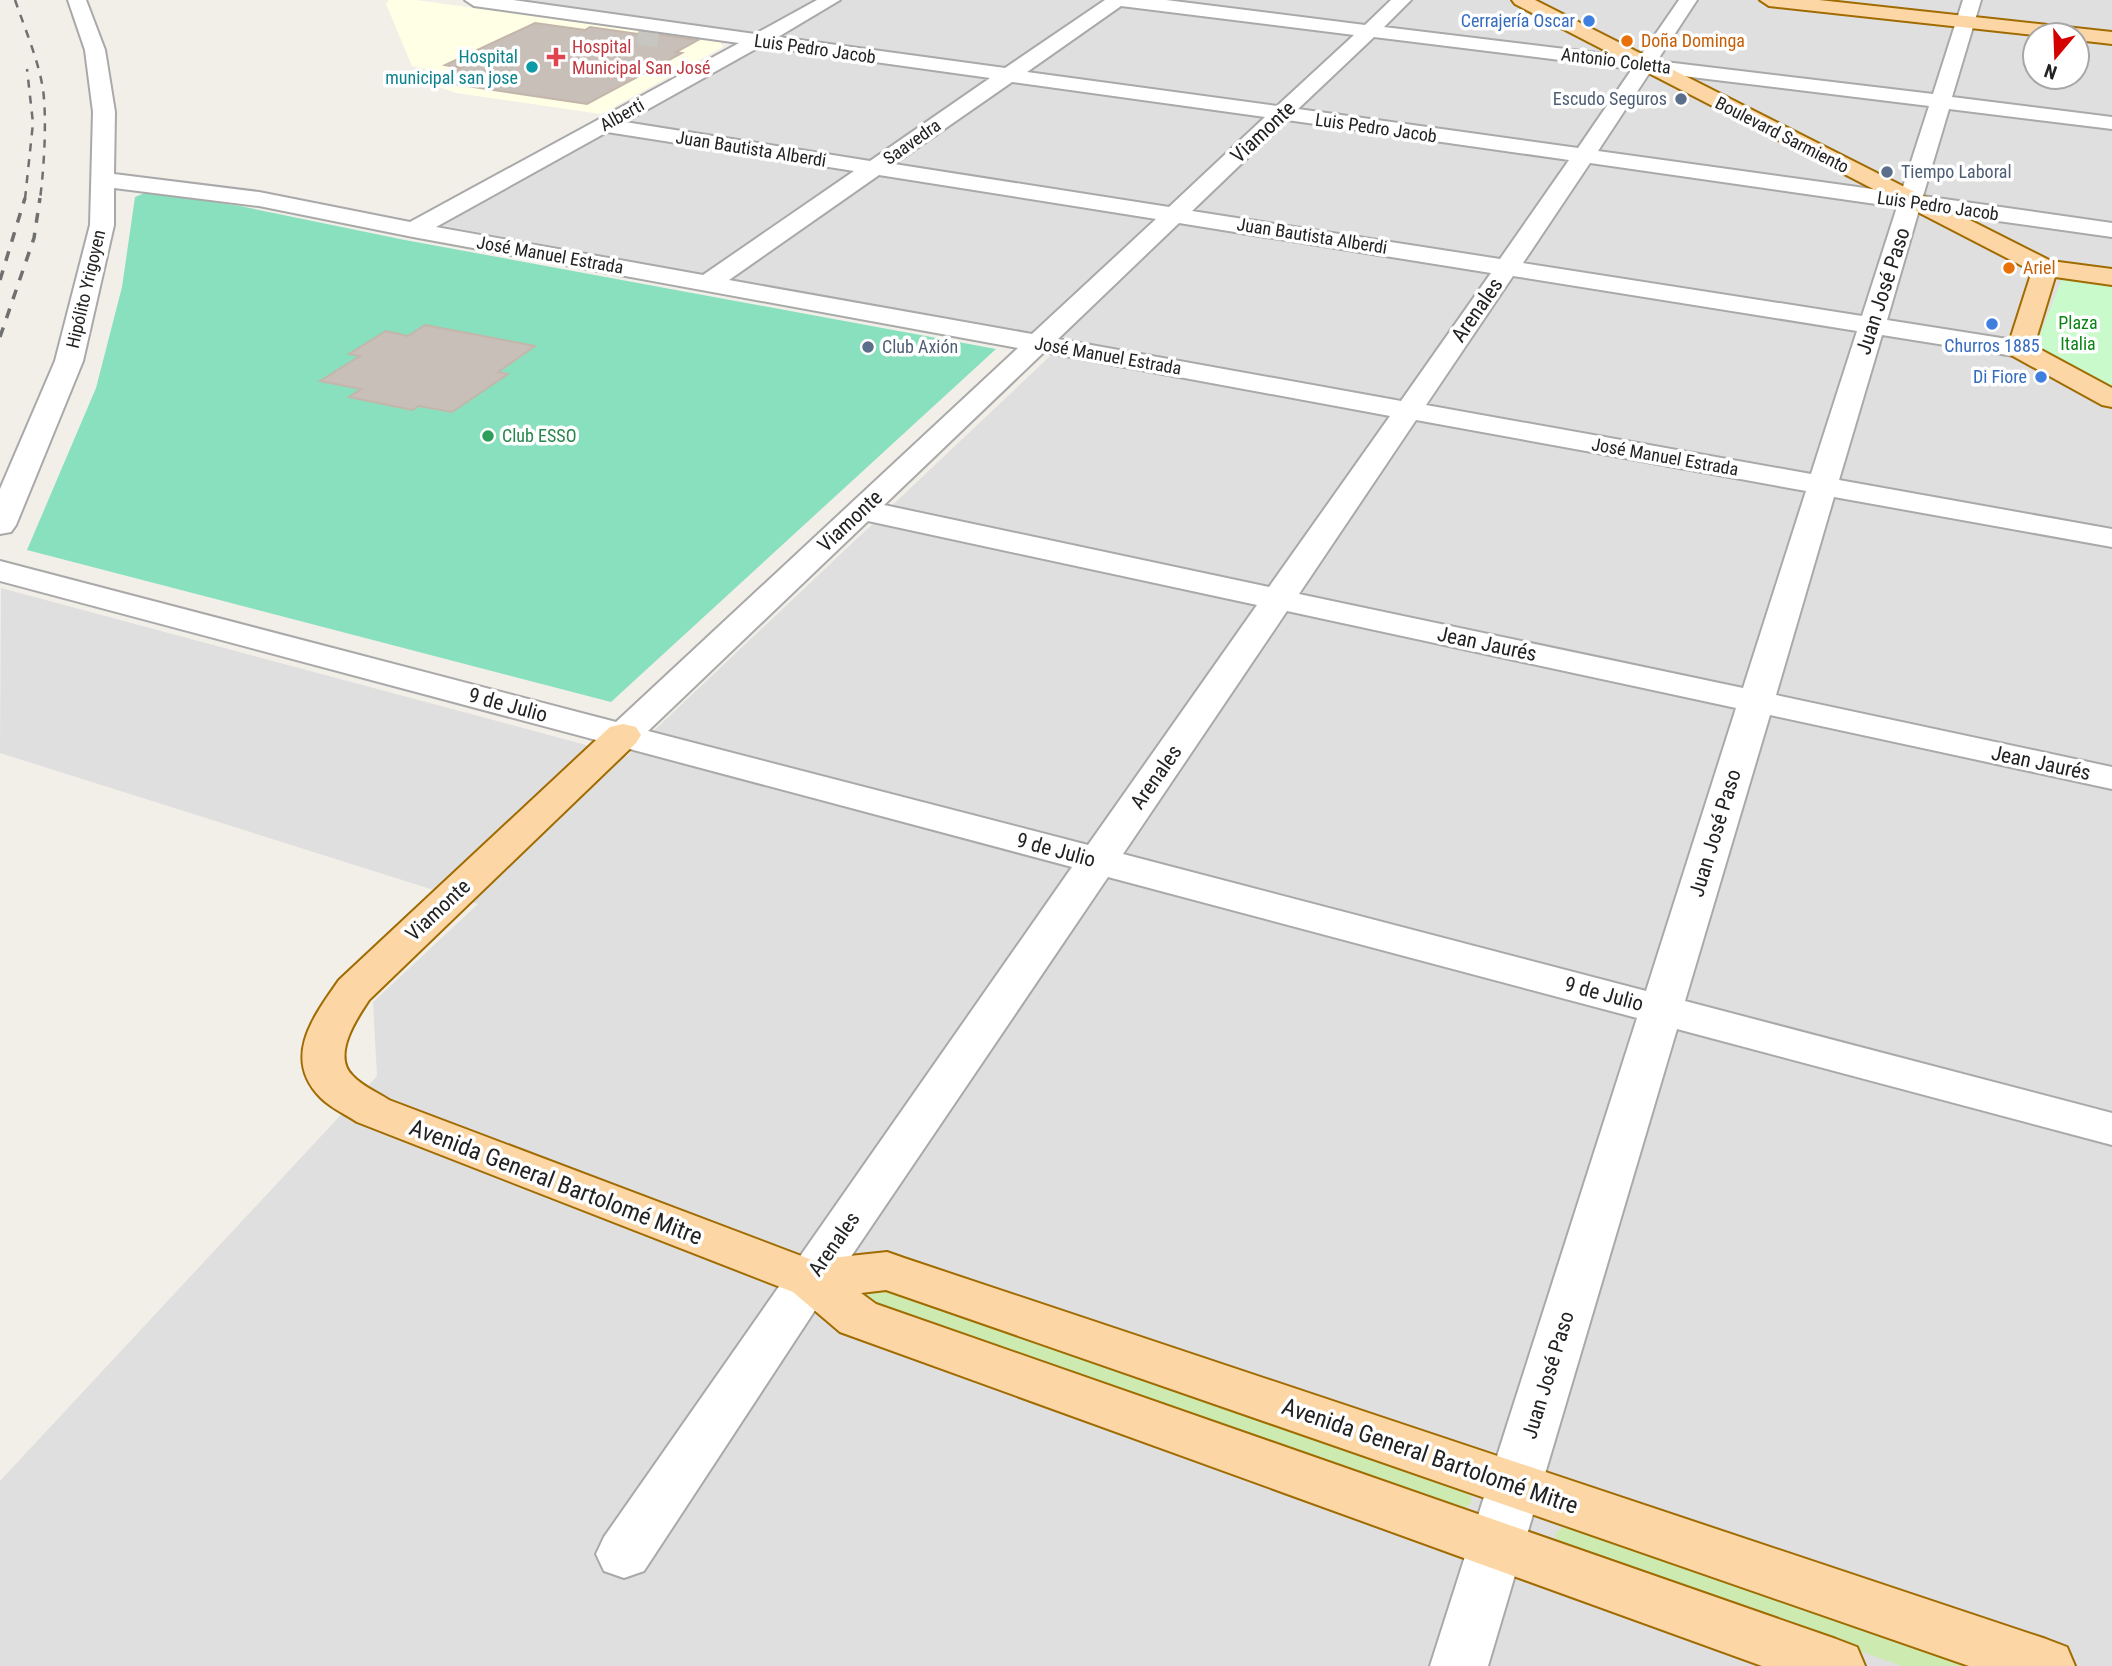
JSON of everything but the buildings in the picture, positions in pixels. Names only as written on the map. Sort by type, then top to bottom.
[{"type":"main road","name":"Boulevard Sarmiento","points":[[1521,0],[1911,202],[2045,268],[2112,277]]},
{"type":"main road","points":[[1769,0],[1969,12],[2112,38]]},
{"type":"main road","points":[[1833,0],[1969,12],[2112,31]]},
{"type":"main road","points":[[2045,268],[2020,349],[2112,399]]},
{"type":"main road","name":"Viamonte","points":[[323,1058],[328,1030],[354,990],[623,735]]},
{"type":"main road","name":"Avenida General Bartolomé Mitre","points":[[323,1058],[334,1084],[373,1111],[810,1279],[858,1318],[1836,1666]]},
{"type":"main road","name":"Avenida General Bartolomé Mitre","points":[[810,1279],[887,1271],[2046,1666]]},
{"type":"street","name":"Hipólito Yrigoyen","points":[[0,525],[69,361],[102,225],[104,112],[95,50],[77,0]]},
{"type":"street","name":"Luis Pedro Jacob","points":[[474,0],[2112,230]]},
{"type":"street","points":[[536,9],[554,0]]},
{"type":"street","name":"Alberti","points":[[412,230],[831,0]]},
{"type":"street","name":"Antonio Coletta","points":[[1119,0],[2112,123]]},
{"type":"street","name":"Saavedra","points":[[708,284],[1119,0]]},
{"type":"street","name":"Viamonte","points":[[623,735],[1041,344],[1173,215],[1402,0]]},
{"type":"street","name":"Arenales","points":[[624,1555],[810,1279],[1583,157],[1688,0]]},
{"type":"street","name":"Juan José Paso","points":[[1459,1666],[1969,12]]},
{"type":"street","points":[[615,20],[638,34]]},
{"type":"street","points":[[662,37],[727,36]]},
{"type":"street","name":"Juan Bautista Alberdi","points":[[603,125],[2020,349]]},
{"type":"street","name":"José Manuel Estrada","points":[[103,180],[163,183],[263,197],[412,230],[2112,538]]},
{"type":"street","name":"Jean Jaurés","points":[[862,510],[2112,778]]},
{"type":"street","name":"9 de Julio","points":[[0,571],[2112,1129]]},
{"type":"shaded area","name":"Hospital Municipal San José","points":[[389,0],[416,0],[720,42],[723,47],[601,114],[456,93],[425,82],[426,69],[412,66],[386,4]]},
{"type":"shaded area","points":[[509,0],[2112,0],[2112,1666],[0,1666],[0,1481],[377,1076],[373,1002],[478,904],[0,753],[1,588],[627,756],[1066,341],[439,225],[771,39]]},
{"type":"green space","name":"Club ESSO","points":[[147,192],[240,206],[405,240],[996,349],[611,702],[27,550],[96,388],[122,287],[135,197]]},
{"type":"green space","name":"Plaza Italia","points":[[2063,276],[2112,283],[2112,392],[2034,350]]},
{"type":"green space","points":[[883,1288],[1462,1489],[1470,1494],[1472,1502],[1466,1508],[1456,1509],[872,1304],[867,1299],[867,1292]]},
{"type":"green space","points":[[1561,1528],[1572,1528],[1971,1666],[1902,1666],[1565,1548],[1557,1542],[1555,1533]]},
{"type":"tunnel","points":[[638,34],[661,37]]},
{"type":"railway","points":[[15,0],[35,55],[43,89],[45,115],[40,199]]},
{"type":"railway","points":[[25,199],[33,123],[27,69]]},
{"type":"railway","points":[[0,280],[25,198]]},
{"type":"railway","points":[[0,337],[34,238],[40,198]]},
{"type":"place","name":"Cerrajería Oscar","points":[[1589,21]]},
{"type":"place","name":"Doña Dominga","points":[[1627,41]]},
{"type":"place","name":"Hospital Municipal San José","points":[[556,57]]},
{"type":"place","name":"Hospital municipal san jose","points":[[532,67]]},
{"type":"place","name":"Escudo Seguros","points":[[1681,99]]},
{"type":"place","name":"Tiempo Laboral","points":[[1887,172]]},
{"type":"place","name":"Ariel","points":[[2009,268]]},
{"type":"place","name":"Churros 1885","points":[[1992,324]]},
{"type":"place","name":"Club Axión","points":[[868,347]]},
{"type":"place","name":"Di Fiore","points":[[2041,377]]},
{"type":"place","name":"Club ESSO","points":[[488,436]]}]
